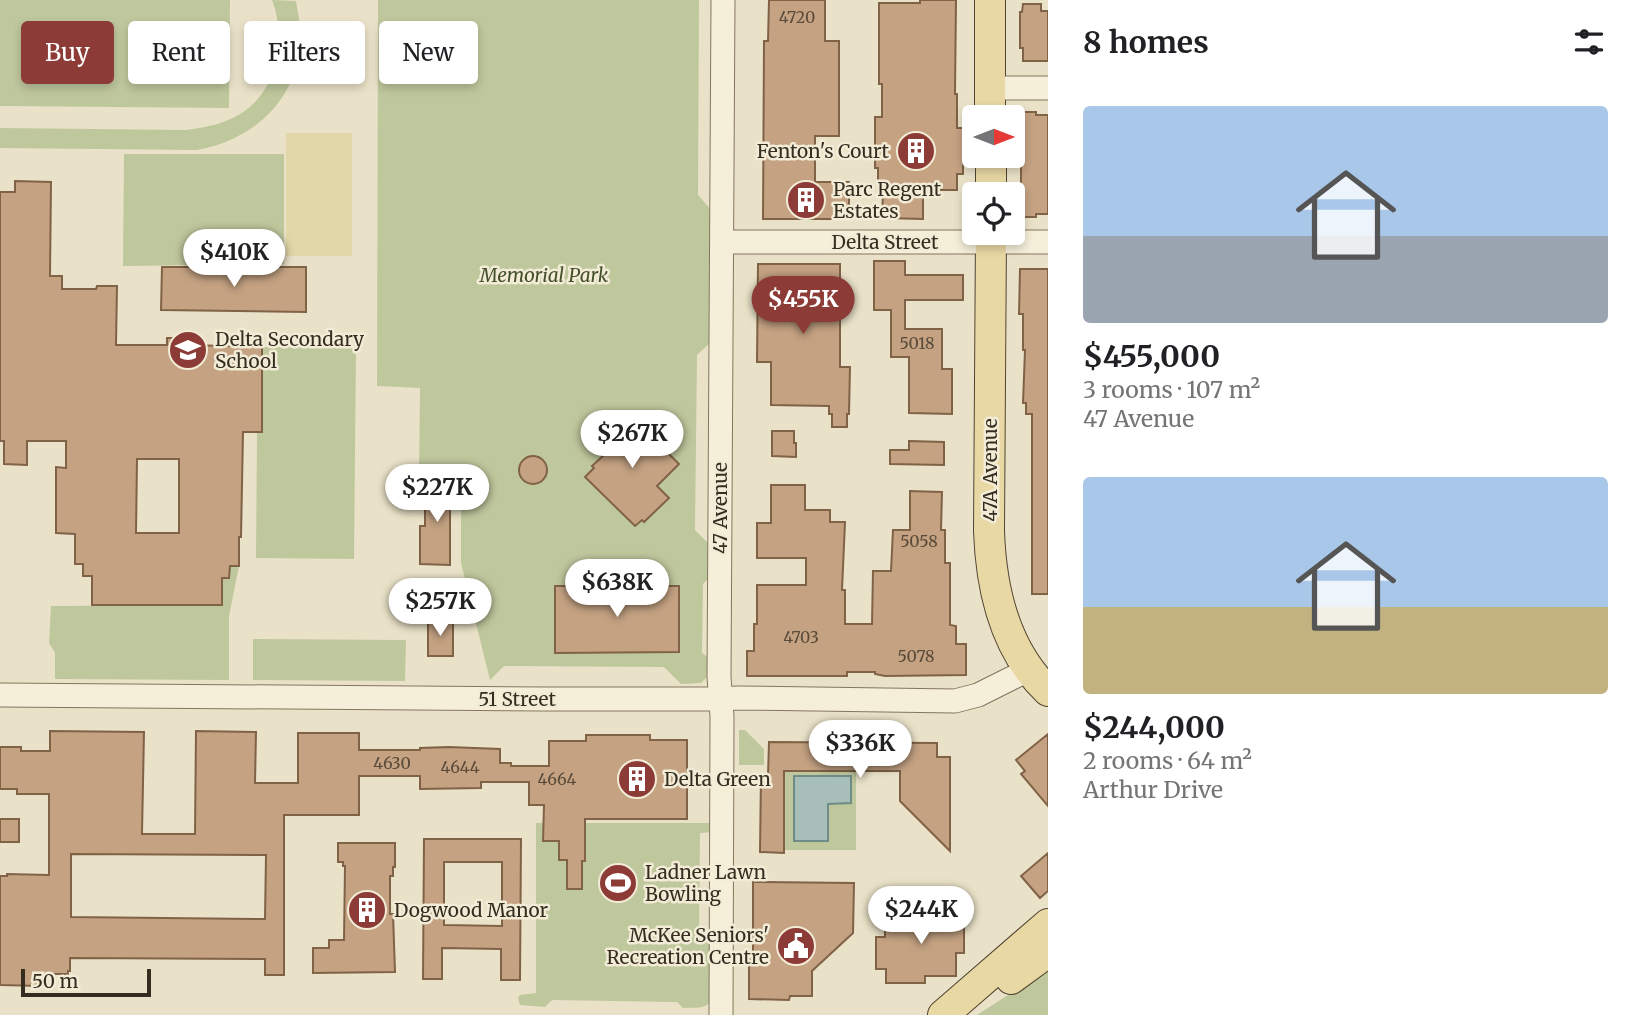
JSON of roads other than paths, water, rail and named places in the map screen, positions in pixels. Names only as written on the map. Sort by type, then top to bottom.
[{"type":"main road","points":[[990,0],[990,105]]},
{"type":"main road","name":"47A Avenue","points":[[991,245],[990,554],[993,578],[1005,622],[1017,650],[1038,681]]},
{"type":"main road","points":[[943,1015],[1048,924]]},
{"type":"main road","points":[[959,1015],[1048,952]]},
{"type":"street","name":"47 Avenue","points":[[721,1015],[722,716],[719,677],[723,0]]},
{"type":"street","points":[[990,88],[1048,88]]},
{"type":"street","name":"Delta Street","points":[[723,242],[962,238]]},
{"type":"street","name":"Delta Street","points":[[1025,240],[1048,242]]},
{"type":"street","name":"51 Street","points":[[0,695],[955,701],[1038,681]]},
{"type":"water","points":[[794,776],[851,776],[851,803],[828,804],[828,841],[794,841]]},
{"type":"place","name":"Fenton's Court","points":[[916,151]]},
{"type":"place","name":"Parc Regent Estates","points":[[806,200]]},
{"type":"place","name":"Delta Secondary School","points":[[188,350]]},
{"type":"place","name":"Delta Green","points":[[637,779]]},
{"type":"place","name":"Ladner Lawn Bowling","points":[[618,883]]},
{"type":"place","name":"Dogwood Manor","points":[[367,910]]},
{"type":"place","name":"McKee Seniors' Recreation Centre","points":[[796,946]]},
{"type":"park label","name":"Memorial Park","points":[[544,275]]}]
